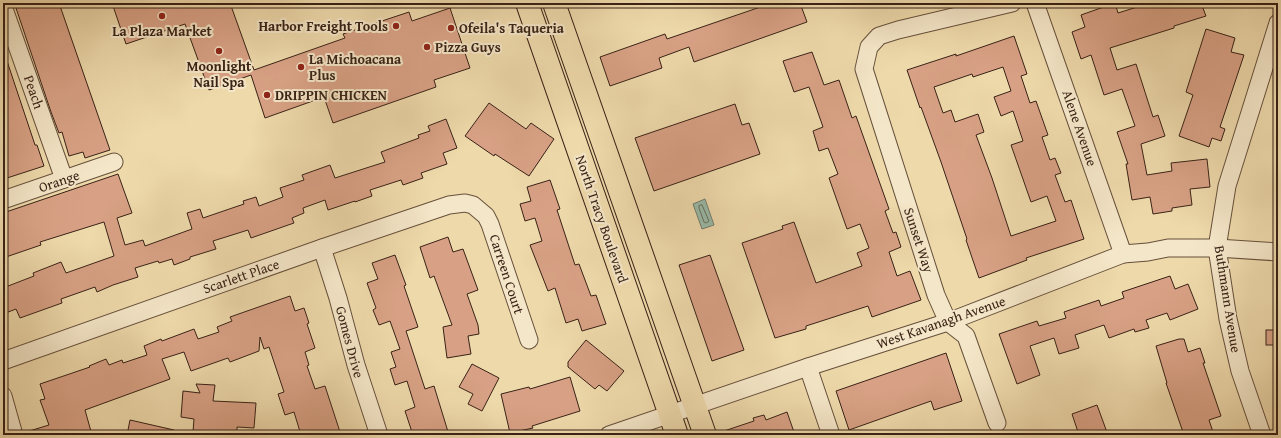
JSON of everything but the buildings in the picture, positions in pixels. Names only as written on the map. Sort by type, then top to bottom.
[{"type":"main road","name":"North Tracy Boulevard","points":[[527,3],[677,435]]},
{"type":"main road","name":"North Tracy Boulevard","points":[[554,3],[705,435]]},
{"type":"street","name":"Sunset Way","points":[[997,423],[966,336],[948,322],[936,295],[864,69],[869,48],[879,36],[898,30],[1012,3]]},
{"type":"street","name":"Alene Avenue","points":[[1035,3],[1123,254]]},
{"type":"street","name":"Peach","points":[[3,6],[64,179]]},
{"type":"street","name":"Buthmann Avenue","points":[[1262,435],[1240,371],[1228,319],[1217,248],[1227,186],[1275,45],[1278,24]]},
{"type":"street","name":"Orange","points":[[3,200],[114,162]]},
{"type":"street","name":"Scarlett Place","points":[[3,361],[322,248],[449,205],[465,203],[473,205],[480,210]]},
{"type":"street","name":"Carreen Court","points":[[480,210],[486,216],[490,224],[529,340]]},
{"type":"street","name":"Gomes Drive","points":[[322,248],[338,298],[356,365],[379,435]]},
{"type":"street","name":"West Kavanagh Avenue","points":[[609,435],[808,367],[948,322],[1123,254],[1168,248],[1217,248],[1278,252]]},
{"type":"street","points":[[808,367],[831,435]]},
{"type":"street","points":[[3,396],[14,435]]},
{"type":"water","points":[[705,199],[714,225],[702,229],[693,204]]},
{"type":"place","name":"La Plaza Market","points":[[162,16]]},
{"type":"place","name":"Harbor Freight Tools","points":[[396,26]]},
{"type":"place","name":"Ofeila's Taqueria","points":[[451,28]]},
{"type":"place","name":"Pizza Guys","points":[[427,47]]},
{"type":"place","name":"Moonlight Nail Spa","points":[[219,51]]},
{"type":"place","name":"La Michoacana Plus","points":[[301,67]]},
{"type":"place","name":"DRIPPIN CHICKEN","points":[[267,95]]}]
